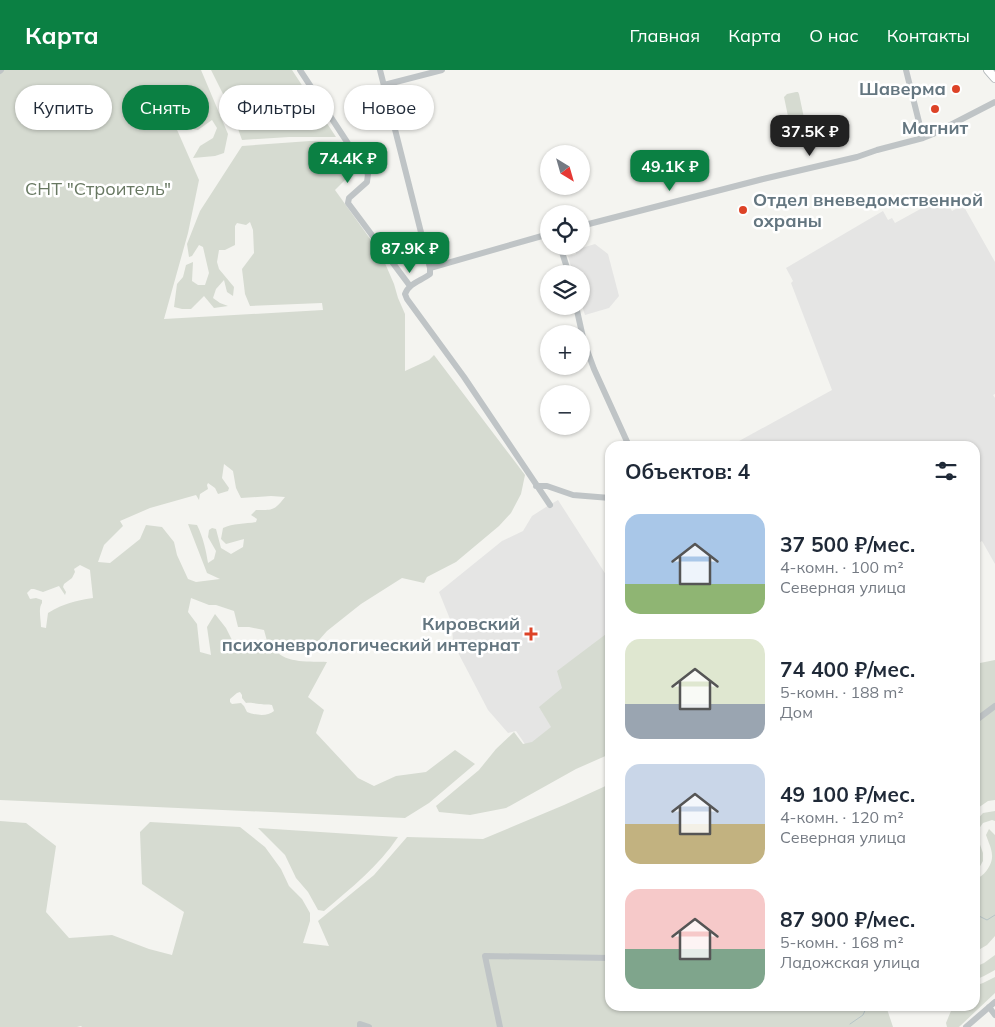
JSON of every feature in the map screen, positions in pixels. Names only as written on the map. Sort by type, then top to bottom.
[{"type":"main road","points":[[988,70],[995,78]]},
{"type":"street","points":[[300,70],[368,174],[367,182],[350,198],[348,203],[410,286]]},
{"type":"street","points":[[380,70],[384,85],[442,70]]},
{"type":"street","points":[[906,70],[920,133],[923,138]]},
{"type":"street","points":[[590,224],[857,157],[923,138],[995,102]]},
{"type":"street","points":[[395,130],[430,268],[430,274],[407,289],[405,294],[407,299],[464,377],[550,504]]},
{"type":"street","points":[[430,268],[540,237]]},
{"type":"street","points":[[578,315],[584,342],[594,369],[627,441]]},
{"type":"street","points":[[536,486],[547,486],[573,495],[605,498]]},
{"type":"street","points":[[980,717],[995,706]]},
{"type":"street","points":[[500,1027],[485,956],[605,958]]},
{"type":"street","points":[[966,1027],[995,1002]]},
{"type":"street","points":[[989,1007],[995,1015]]},
{"type":"street","points":[[360,1027],[360,1024],[369,1027]]},
{"type":"shaded area","points":[[944,196],[952,211],[963,205],[995,262],[995,394],[993,395],[995,398],[995,564],[982,541],[980,542],[980,441],[739,441],[832,390],[791,283],[793,281],[786,268],[883,211],[888,220],[892,218],[895,223]]},
{"type":"shaded area","points":[[595,244],[608,254],[619,296],[609,308],[590,314],[590,265],[570,265],[568,256],[590,255],[590,246]]},
{"type":"shaded area","name":"Кировский психоневрологический интернат","points":[[558,500],[605,573],[605,669],[544,714],[554,732],[529,750],[516,731],[508,733],[488,710],[453,643],[452,624],[439,592],[502,541],[523,531],[532,516]]},
{"type":"green space","name":"СНТ \"Строитель\"","points":[[0,70],[201,70],[207,85],[122,85],[122,130],[177,130],[199,180],[188,233],[164,319],[323,310],[322,303],[250,306],[245,294],[242,269],[254,253],[253,230],[250,222],[246,225],[237,223],[235,226],[235,245],[225,250],[219,250],[217,262],[219,269],[234,287],[233,296],[227,292],[224,280],[216,289],[213,298],[228,306],[214,308],[204,296],[191,309],[174,307],[177,284],[183,277],[186,265],[193,262],[192,281],[198,285],[205,285],[209,273],[203,247],[199,245],[192,256],[189,257],[187,244],[200,211],[242,146],[310,141],[340,142],[350,158],[351,174],[335,190],[381,254],[394,284],[405,314],[405,371],[429,360],[434,355],[525,475],[521,494],[511,513],[499,526],[456,562],[427,577],[424,583],[402,578],[361,604],[327,631],[312,648],[284,646],[275,650],[292,660],[327,662],[308,697],[324,710],[316,733],[358,778],[374,786],[396,776],[426,772],[455,750],[475,764],[429,803],[405,818],[0,800]],"holes":[[[224,464],[233,471],[236,488],[241,498],[285,497],[273,509],[256,510],[251,515],[257,519],[256,522],[235,524],[223,528],[221,539],[226,544],[244,539],[243,547],[231,554],[221,548],[216,529],[212,528],[209,530],[208,537],[216,551],[214,559],[208,563],[197,525],[188,524],[207,573],[220,579],[196,582],[188,579],[177,555],[174,542],[162,527],[146,525],[140,539],[110,563],[98,562],[104,545],[123,526],[120,521],[150,508],[196,495],[199,500],[200,494],[208,489],[208,483],[215,488],[218,494],[228,491],[229,488],[222,478]],[[80,565],[90,570],[93,598],[70,603],[48,613],[46,628],[41,627],[40,611],[42,600],[30,599],[27,593],[31,589],[43,592],[59,586],[65,595],[64,584],[72,578],[75,572],[74,569]],[[191,598],[234,611],[238,627],[264,630],[267,641],[234,644],[226,628],[215,614],[207,627],[211,655],[200,652],[197,624],[188,612]],[[240,692],[246,703],[272,705],[274,711],[264,715],[257,715],[247,712],[241,703],[232,704],[230,699]]]},
{"type":"green space","points":[[211,70],[292,70],[302,85],[219,85]]},
{"type":"green space","points":[[209,89],[219,113],[219,130],[226,130],[228,134],[224,153],[215,156],[193,158],[200,146],[213,138],[217,128],[212,120],[209,122]]},
{"type":"green space","points":[[798,92],[804,118],[802,121],[792,123],[789,121],[784,97],[787,94]]},
{"type":"green space","points":[[238,130],[331,130],[336,137],[289,137],[242,140]]},
{"type":"green space","points":[[605,635],[605,756],[576,769],[506,808],[470,815],[439,812],[436,806],[479,770],[496,749],[514,732],[523,744],[532,742],[551,727],[539,707],[562,688],[557,671]]},
{"type":"green space","points":[[995,660],[995,800],[988,801],[980,807],[980,663]]},
{"type":"green space","points":[[605,786],[605,1011],[888,1011],[893,1027],[0,1027],[0,821],[26,823],[56,846],[46,912],[69,938],[112,935],[149,949],[172,955],[184,912],[142,884],[140,832],[150,822],[240,827],[265,847],[281,869],[289,886],[302,899],[310,913],[310,921],[303,943],[329,946],[318,921],[374,875],[407,837],[483,839]]},
{"type":"green space","points":[[995,811],[995,821],[983,823],[980,827],[980,816],[983,813]]},
{"type":"green space","points":[[258,828],[398,837],[373,867],[324,911],[318,910],[308,892],[296,878],[285,855]]},
{"type":"green space","points":[[989,829],[995,835],[995,936],[987,945],[980,949],[980,877],[985,873],[992,859],[991,848],[986,835]]},
{"type":"green space","points":[[980,845],[983,853],[983,861],[980,866]]},
{"type":"green space","points":[[995,955],[995,970],[980,978],[980,965]]},
{"type":"green space","points":[[995,977],[995,993],[980,1007],[980,984]]},
{"type":"green space","points":[[951,1011],[976,1011],[959,1027],[947,1027],[946,1023]]},
{"type":"waterway","points":[[980,916],[987,920],[995,915]]},
{"type":"waterway","points":[[850,1024],[863,1015],[865,1011]]},
{"type":"place","name":"Шаверма","points":[[956,89]]},
{"type":"place","name":"Магнит","points":[[935,109]]},
{"type":"place","name":"Отдел вневедомственной охраны","points":[[743,210]]},
{"type":"place","name":"Кировский психоневрологический интернат","points":[[531,634]]}]
